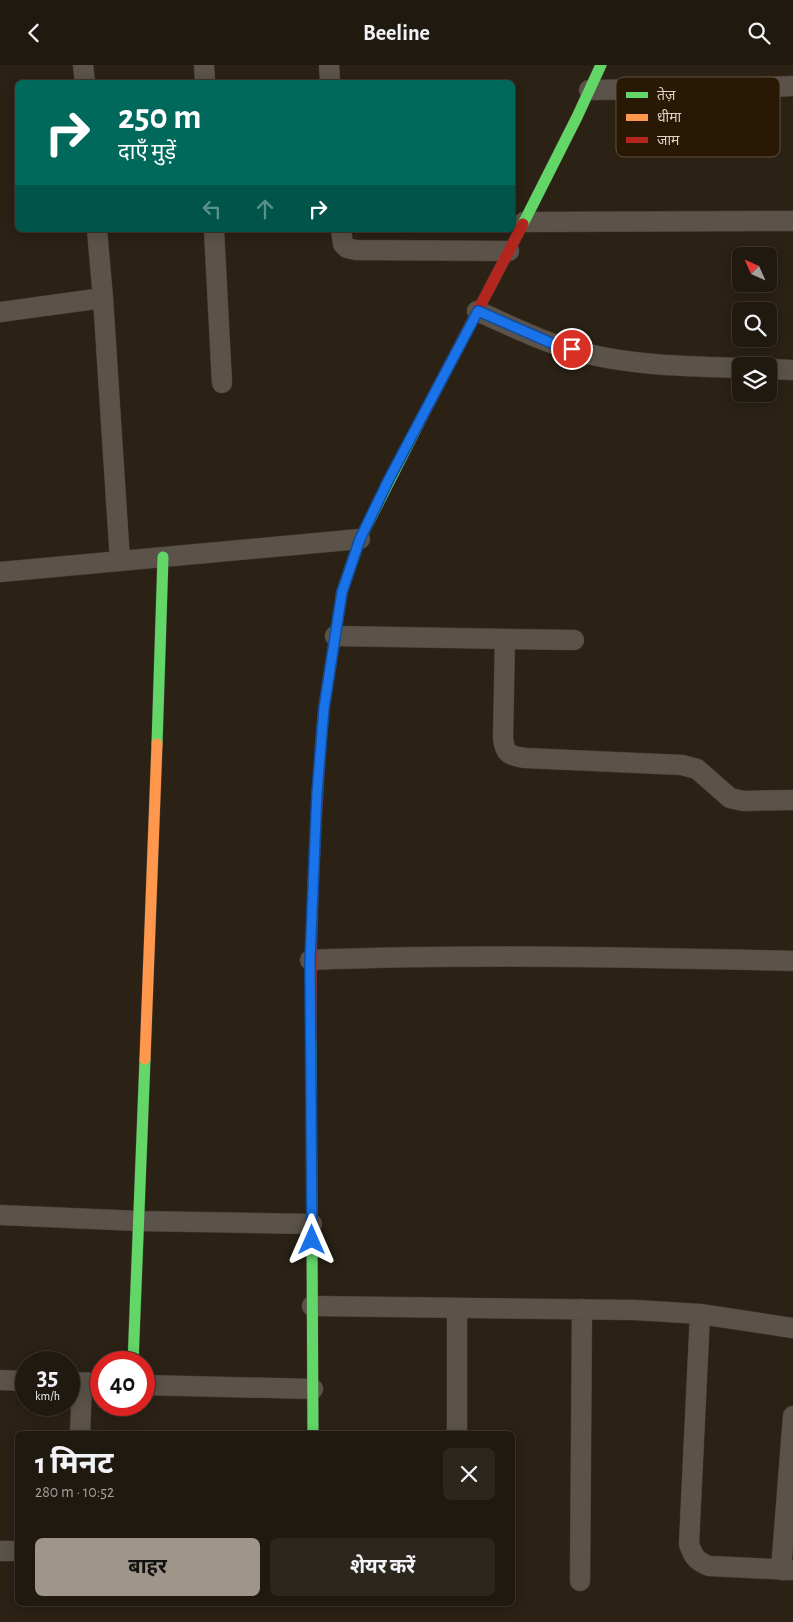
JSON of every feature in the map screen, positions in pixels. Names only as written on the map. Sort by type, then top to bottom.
[{"type":"street","points":[[83,65],[84,80]]},
{"type":"street","points":[[204,65],[206,80]]},
{"type":"street","points":[[329,65],[330,80]]},
{"type":"street","points":[[313,1431],[310,960],[317,793],[324,708],[342,592],[360,539],[389,479],[524,222],[600,65]]},
{"type":"street","points":[[780,87],[793,86]]},
{"type":"street","points":[[589,90],[616,90]]},
{"type":"street","points":[[524,222],[793,221]]},
{"type":"street","points":[[97,232],[120,561]]},
{"type":"street","points":[[214,232],[222,383]]},
{"type":"street","points":[[340,232],[343,244],[356,250],[509,251]]},
{"type":"street","points":[[0,312],[103,298]]},
{"type":"street","points":[[478,311],[556,345],[588,354],[661,366],[732,368]]},
{"type":"street","points":[[777,369],[793,370]]},
{"type":"street","points":[[0,572],[360,539]]},
{"type":"street","points":[[134,1351],[163,557]]},
{"type":"street","points":[[335,636],[574,640]]},
{"type":"street","points":[[505,639],[503,737],[504,747],[508,753],[525,758],[682,765],[697,769],[730,798],[743,801],[793,800]]},
{"type":"street","points":[[310,960],[408,957],[629,957],[793,961]]},
{"type":"street","points":[[0,1215],[139,1221],[312,1224]]},
{"type":"street","points":[[312,1306],[582,1309],[700,1314],[793,1328]]},
{"type":"street","points":[[457,1308],[457,1431]]},
{"type":"street","points":[[580,1581],[582,1309]]},
{"type":"street","points":[[700,1314],[689,1544],[698,1562],[708,1566],[787,1570],[793,1416]]},
{"type":"street","points":[[0,1380],[15,1381]]},
{"type":"street","points":[[80,1431],[84,1383]]},
{"type":"street","points":[[155,1385],[313,1389]]},
{"type":"street","points":[[0,1551],[15,1551]]},
{"type":"traffic: fast","points":[[523,224],[601,65]]},
{"type":"traffic: fast","points":[[322,729],[342,592],[360,539],[418,425]]},
{"type":"traffic: fast","points":[[157,744],[163,557]]},
{"type":"traffic: fast","points":[[311,1041],[313,1431]]},
{"type":"traffic: fast","points":[[133,1351],[145,1059]]},
{"type":"traffic: slow","points":[[145,1059],[157,744]]},
{"type":"traffic: jam","points":[[418,425],[523,224]]},
{"type":"traffic: jam","points":[[311,1041],[313,885],[322,729]]},
{"type":"route","points":[[312,1240],[310,960],[317,793],[324,708],[342,592],[360,539],[389,479],[478,311],[556,345],[572,349]]}]
